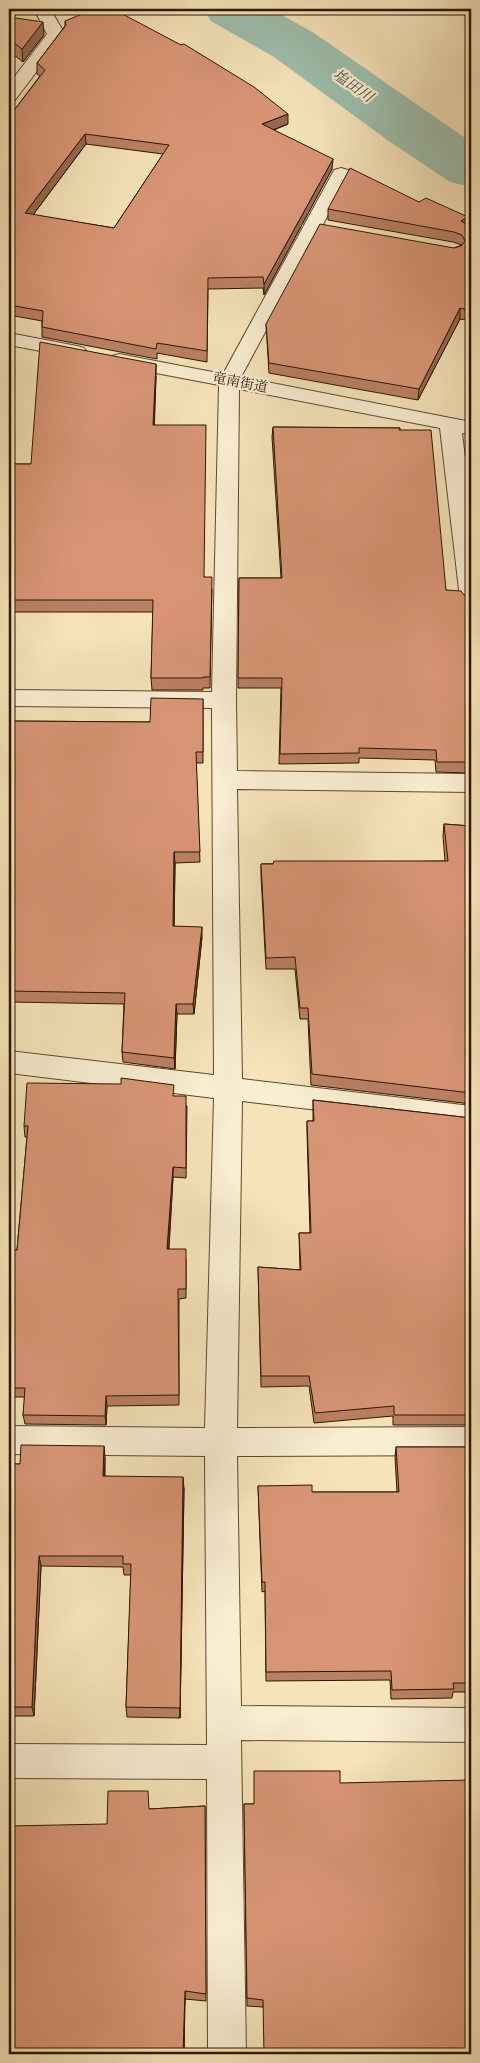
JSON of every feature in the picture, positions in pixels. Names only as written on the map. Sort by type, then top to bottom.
[{"type":"street","points":[[9,96],[56,34],[42,9]]},
{"type":"street","points":[[227,2054],[221,1442],[228,1088],[224,700],[230,381],[323,227],[341,174]]},
{"type":"street","name":"竜南街道","points":[[9,339],[461,426]]},
{"type":"street","points":[[461,426],[471,598]]},
{"type":"street","points":[[9,698],[224,700]]},
{"type":"street","points":[[226,780],[471,783]]},
{"type":"street","points":[[9,1062],[471,1117]]},
{"type":"street","points":[[9,1440],[221,1442],[471,1441]]},
{"type":"street","points":[[223,1723],[471,1725]]},
{"type":"street","points":[[9,1760],[224,1762]]},
{"type":"building","points":[[94,9],[113,9],[181,45],[184,44],[254,87],[288,114],[262,124],[333,159],[264,284],[263,277],[208,278],[207,351],[157,343],[156,349],[42,327],[43,311],[9,305],[9,117],[45,70],[37,63],[66,25],[65,21]],"holes":[[[85,134],[169,145],[114,228],[25,213]]]},
{"type":"building","points":[[9,17],[43,22],[22,49],[9,39]]},
{"type":"building","points":[[350,168],[419,202],[426,198],[468,217],[461,221],[471,227],[471,304],[468,310],[460,308],[419,389],[269,363],[266,324],[320,224],[454,248],[461,246],[465,241],[462,235],[454,232],[328,209]]},
{"type":"building","points":[[40,342],[156,364],[153,425],[206,425],[204,577],[212,577],[210,677],[151,678],[153,600],[9,600],[9,464],[31,464]]},
{"type":"building","points":[[273,427],[431,430],[446,590],[461,591],[464,595],[471,597],[471,762],[437,762],[436,750],[359,748],[359,753],[280,754],[282,678],[238,678],[239,578],[282,578]]},
{"type":"building","points":[[151,698],[203,699],[203,752],[196,752],[200,852],[174,852],[173,926],[202,927],[193,1004],[176,1004],[174,1058],[122,1052],[125,993],[9,991],[9,721],[150,722]]},
{"type":"building","points":[[444,824],[471,826],[471,1093],[312,1074],[308,1008],[300,1008],[295,957],[266,958],[261,864],[273,864],[274,861],[448,861]]},
{"type":"building","points":[[121,1078],[174,1085],[173,1096],[186,1096],[186,1168],[173,1167],[167,1249],[186,1249],[186,1289],[178,1289],[179,1395],[106,1396],[105,1416],[23,1415],[25,1388],[9,1388],[9,1250],[17,1250],[28,1126],[24,1126],[27,1083],[121,1084]]},
{"type":"building","points":[[313,1100],[471,1118],[471,1415],[394,1415],[394,1406],[315,1413],[309,1376],[261,1376],[258,1267],[301,1270],[299,1233],[311,1233],[307,1121],[314,1121]]},
{"type":"building","points":[[21,1445],[104,1446],[103,1476],[183,1477],[180,1708],[126,1707],[131,1564],[123,1564],[123,1556],[39,1556],[32,1707],[9,1707],[9,1464],[20,1464]]},
{"type":"building","points":[[396,1447],[471,1447],[471,1683],[453,1683],[454,1689],[392,1690],[391,1671],[266,1672],[265,1582],[262,1582],[258,1486],[312,1485],[312,1492],[399,1492]]},
{"type":"building","points":[[254,1771],[340,1771],[340,1783],[471,1780],[471,2054],[264,2054],[263,2000],[247,1998],[244,1804],[254,1804]]},
{"type":"building","points":[[108,1791],[148,1791],[149,1809],[205,1806],[206,1994],[185,1991],[183,2054],[9,2054],[9,1826],[107,1824]]},
{"type":"waterway","name":"塩田川","points":[[231,9],[294,45],[407,126],[471,169]]}]
